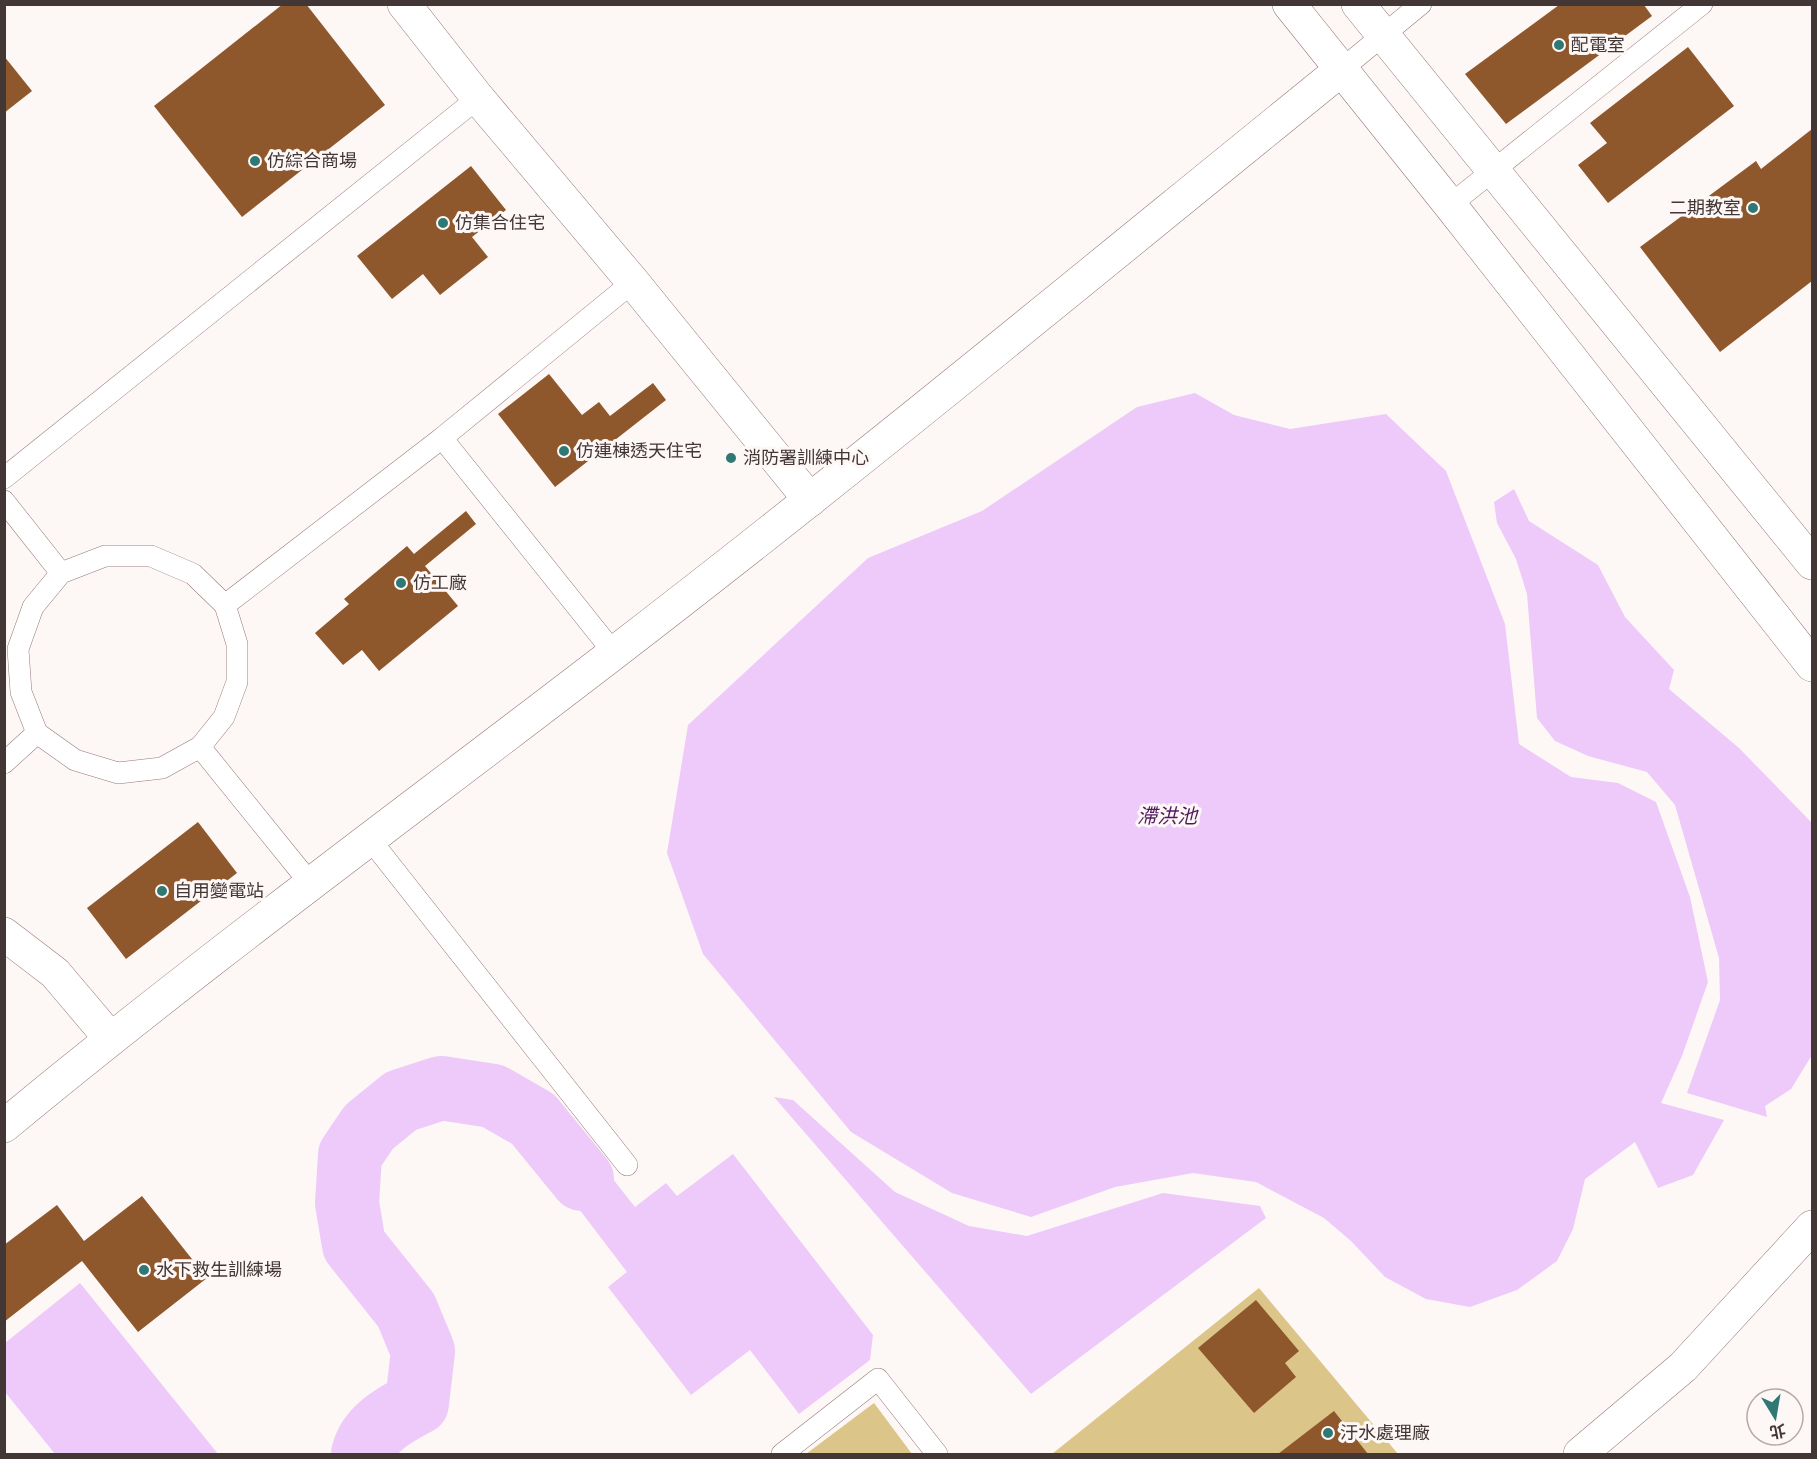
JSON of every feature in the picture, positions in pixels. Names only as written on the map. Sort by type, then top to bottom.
[{"type":"street","points":[[404,4],[478,98],[633,282],[810,500]]},
{"type":"street","points":[[1289,4],[1812,664]]},
{"type":"street","points":[[1358,4],[1812,563]]},
{"type":"street","points":[[4,1126],[110,1038],[614,653],[810,500],[1342,69]]},
{"type":"street","points":[[4,934],[55,973],[110,1038]]},
{"type":"street","points":[[1580,1455],[1683,1367],[1812,1227]]},
{"type":"lane","points":[[1342,69],[1421,4]]},
{"type":"lane","points":[[1450,205],[1702,4]]},
{"type":"lane","points":[[4,478],[478,98]]},
{"type":"lane","points":[[225,605],[442,438],[633,282]]},
{"type":"lane","points":[[442,438],[614,653]]},
{"type":"lane","points":[[4,501],[60,573]]},
{"type":"lane","points":[[105,556],[151,556],[193,574],[225,605],[237,644],[237,682],[224,717],[200,747],[162,768],[117,773],[75,760],[37,734],[21,692],[18,649],[33,607],[60,573],[105,556]]},
{"type":"lane","points":[[4,763],[37,734]]},
{"type":"lane","points":[[200,747],[310,883]]},
{"type":"lane","points":[[369,838],[627,1165]]},
{"type":"lane","points":[[782,1455],[878,1379],[937,1455]]},
{"type":"shaded area","points":[[1259,1288],[1398,1454],[1052,1454]]},
{"type":"shaded area","points":[[874,1403],[912,1454],[806,1454]]},
{"type":"water","name":"滯洪池","points":[[1195,393],[1234,415],[1290,429],[1386,414],[1446,471],[1505,624],[1519,744],[1571,777],[1618,783],[1656,802],[1690,897],[1708,982],[1682,1056],[1661,1103],[1724,1120],[1693,1175],[1658,1188],[1635,1142],[1585,1179],[1573,1229],[1557,1261],[1517,1290],[1470,1307],[1426,1299],[1385,1277],[1351,1241],[1324,1218],[1256,1182],[1193,1173],[1115,1187],[1031,1217],[952,1193],[851,1132],[703,954],[667,853],[688,725],[868,558],[982,511],[1137,407]]},
{"type":"water","points":[[1514,489],[1529,521],[1598,565],[1625,617],[1674,670],[1669,689],[1739,748],[1812,823],[1812,1055],[1791,1089],[1765,1106],[1767,1117],[1687,1093],[1720,1000],[1719,958],[1675,805],[1647,772],[1588,756],[1555,741],[1537,718],[1527,594],[1516,559],[1497,523],[1494,502]]},
{"type":"water","points":[[774,1097],[793,1100],[895,1192],[969,1226],[1027,1236],[1163,1193],[1260,1206],[1266,1218],[1031,1394]]},
{"type":"water","points":[[733,1154],[873,1335],[870,1360],[799,1414],[750,1350],[691,1395],[608,1287],[627,1272],[566,1192],[601,1164],[635,1207],[666,1183],[677,1196]]},
{"type":"water","points":[[80,1283],[218,1454],[55,1454],[5,1392],[5,1343]]},
{"type":"building","name":"仿綜合商場","points":[[283,4],[306,4],[385,105],[242,217],[154,106]]},
{"type":"building","name":"配電室","points":[[1559,5],[1644,5],[1652,16],[1506,124],[1465,74]]},
{"type":"building","points":[[1688,47],[1734,106],[1608,203],[1578,165],[1607,143],[1590,123]]},
{"type":"building","points":[[4,56],[32,91],[4,113]]},
{"type":"building","name":"二期教室","points":[[1812,129],[1812,281],[1720,352],[1640,247],[1756,161],[1761,169]]},
{"type":"building","name":"仿集合住宅","points":[[471,166],[506,210],[472,237],[488,257],[440,295],[423,274],[392,299],[357,256]]},
{"type":"building","name":"仿連棟透天住宅","points":[[549,374],[582,415],[599,402],[610,416],[653,383],[666,400],[555,487],[498,414]]},
{"type":"building","name":"仿工廠","points":[[466,511],[476,524],[425,566],[458,606],[379,671],[362,650],[343,665],[315,633],[349,604],[344,599],[407,546],[414,554]]},
{"type":"building","name":"自用變電站","points":[[198,822],[237,873],[126,959],[87,908]]},
{"type":"building","name":"水下救生訓練場","points":[[142,1196],[207,1278],[138,1332],[82,1261],[4,1322],[4,1245],[57,1205],[84,1241]]},
{"type":"building","points":[[1256,1300],[1299,1351],[1285,1363],[1296,1377],[1254,1413],[1198,1348]]},
{"type":"building","name":"汙水處理廠","points":[[1334,1411],[1368,1454],[1278,1454]]},
{"type":"waterway","points":[[363,1454],[371,1437],[384,1423],[417,1403],[423,1351],[406,1310],[354,1245],[347,1203],[350,1155],[369,1127],[401,1101],[441,1088],[493,1096],[533,1119],[582,1179]]},
{"type":"place","name":"配電室","points":[[1559,45]]},
{"type":"place","name":"仿綜合商場","points":[[255,161]]},
{"type":"place","name":"二期教室","points":[[1753,208]]},
{"type":"place","name":"仿集合住宅","points":[[443,223]]},
{"type":"place","name":"仿連棟透天住宅","points":[[564,451]]},
{"type":"place","name":"消防署訓練中心","points":[[731,458]]},
{"type":"place","name":"仿工廠","points":[[401,583]]},
{"type":"place","name":"自用變電站","points":[[162,891]]},
{"type":"place","name":"水下救生訓練場","points":[[144,1270]]},
{"type":"place","name":"汙水處理廠","points":[[1328,1433]]}]
